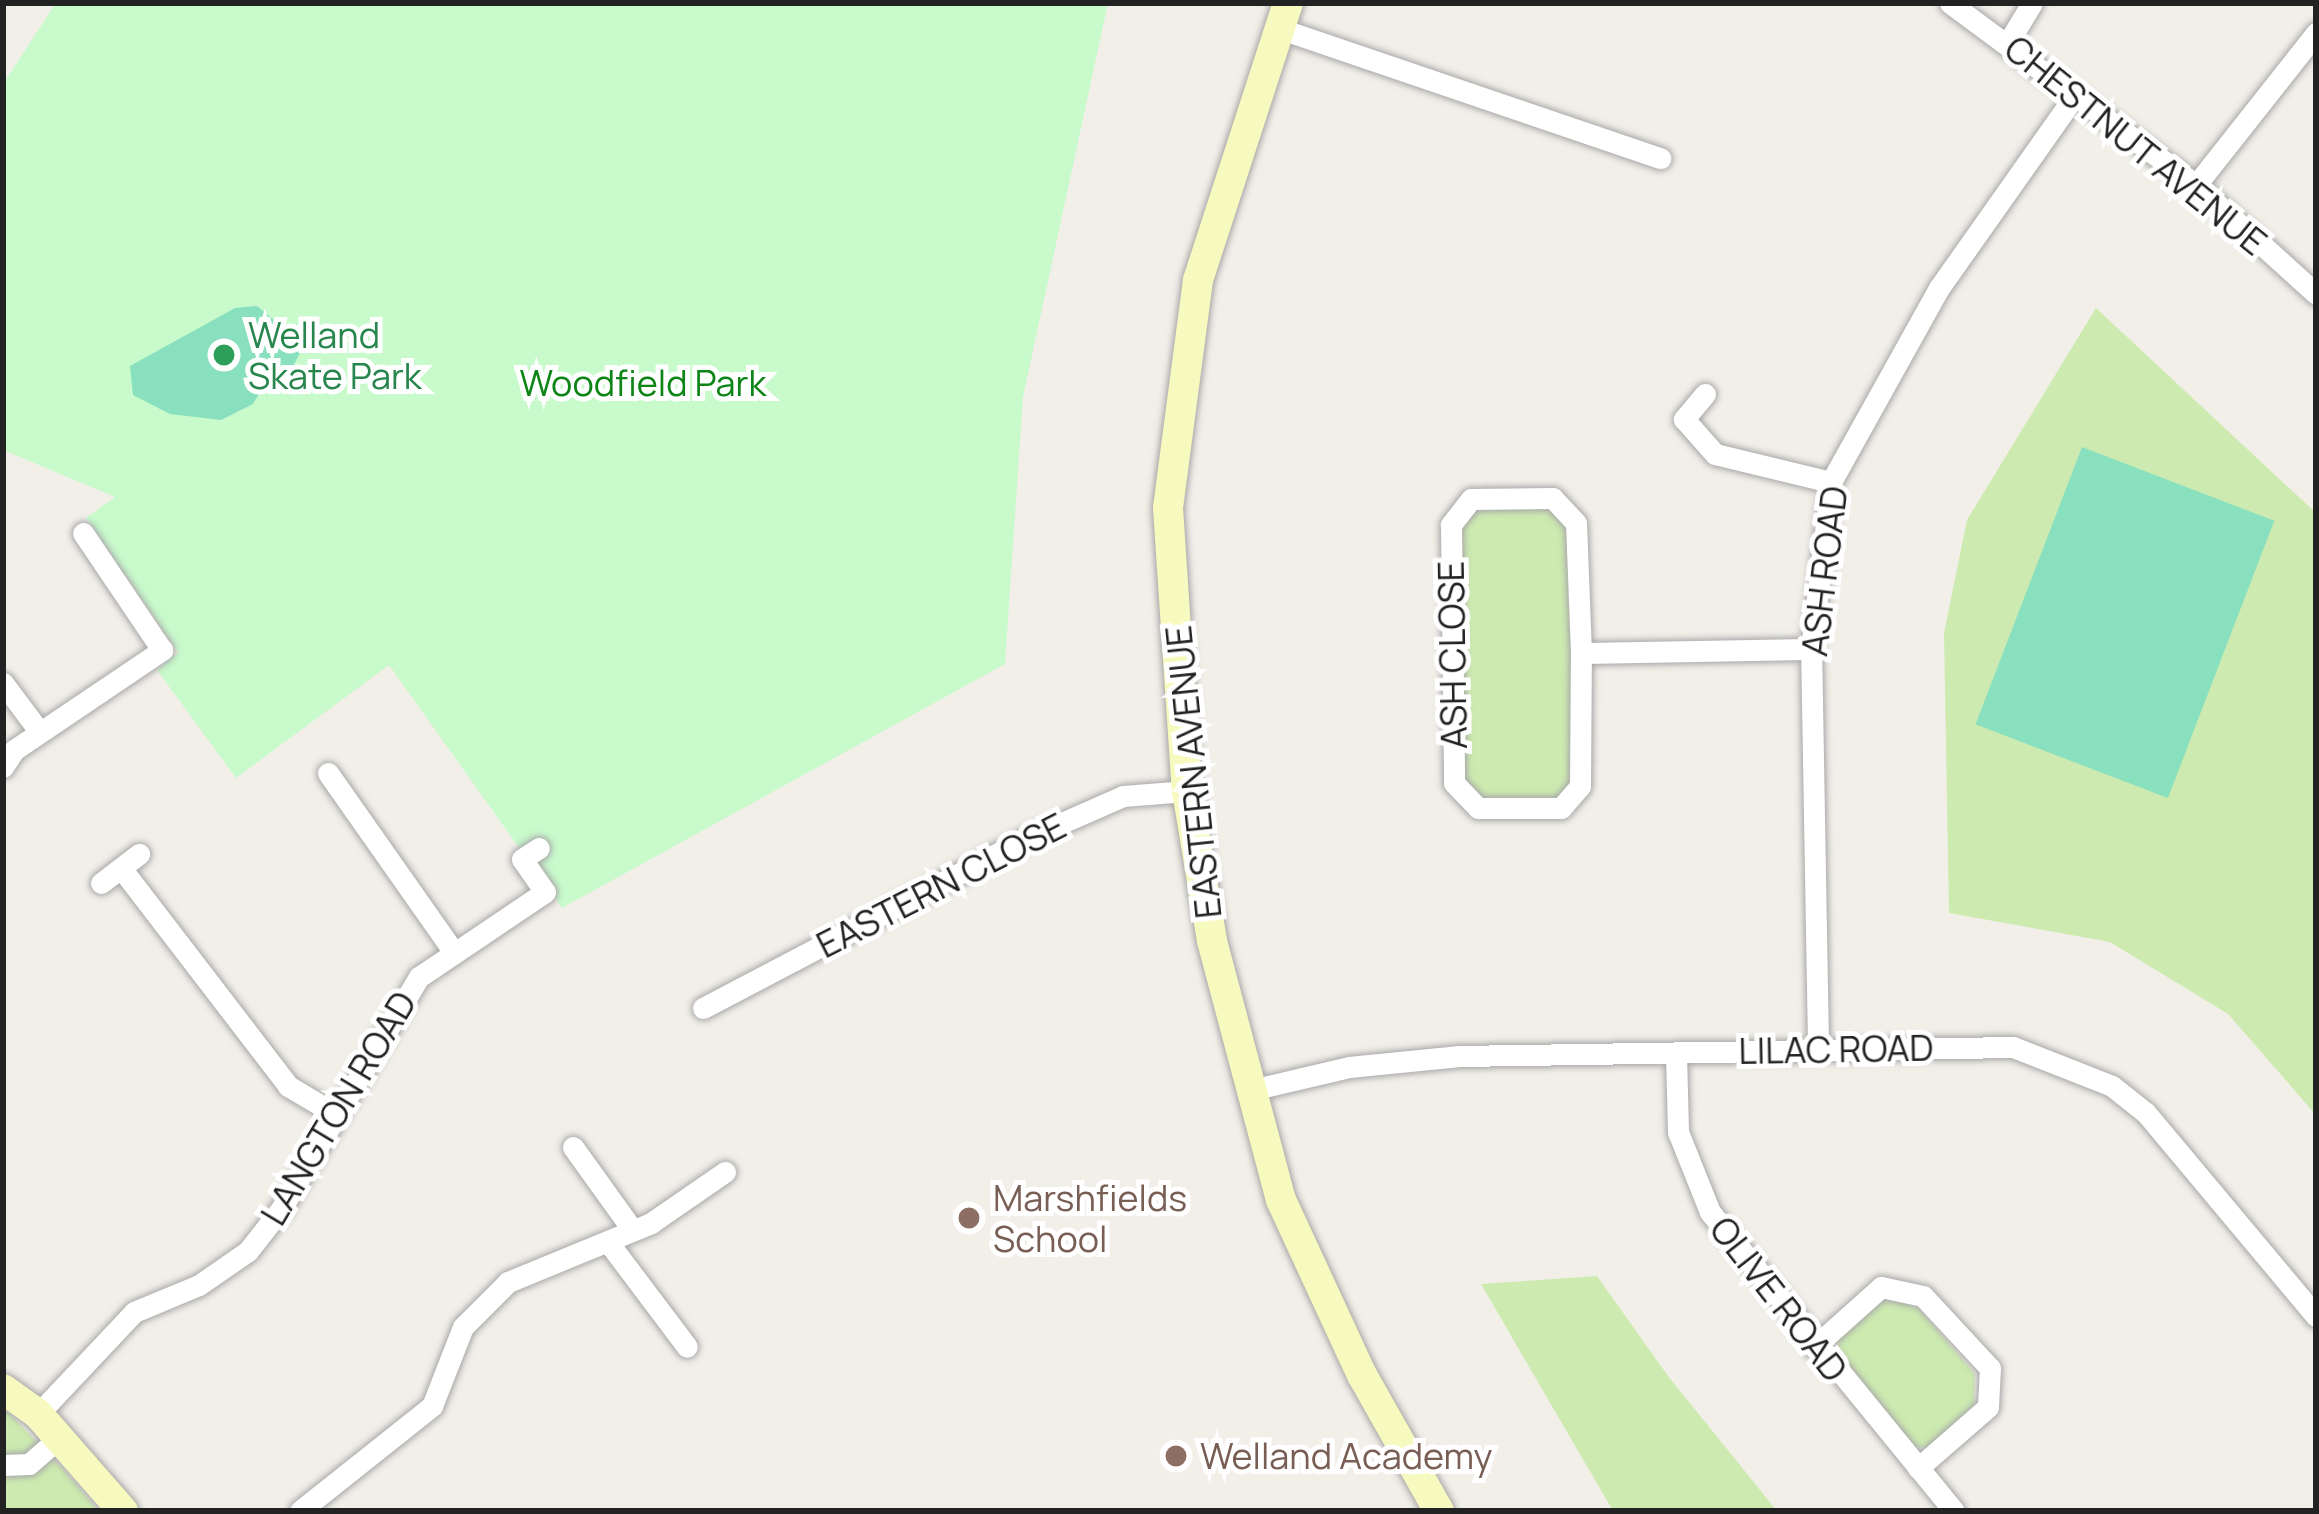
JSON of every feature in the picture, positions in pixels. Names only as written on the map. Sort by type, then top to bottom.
[{"type":"street","name":"CHESTNUT AVENUE","points":[[1950,3],[2009,40],[2196,185],[2316,293]]},
{"type":"street","points":[[2009,40],[2032,3]]},
{"type":"street","points":[[1283,15],[1660,158]]},
{"type":"street","name":"EASTERN AVENUE","points":[[1283,15],[1198,280],[1168,508],[1187,790],[1247,1091],[1290,1219],[1362,1375],[1439,1511]]},
{"type":"street","points":[[2196,185],[2316,33]]},
{"type":"street","name":"ASH ROAD","points":[[1818,1045],[1811,649],[1831,482],[1939,288],[2075,95]]},
{"type":"street","points":[[1705,394],[1684,419],[1714,454],[1831,482]]},
{"type":"street","name":"ASH CLOSE","points":[[1553,498],[1576,523],[1581,653],[1580,786],[1562,808],[1478,808],[1454,783],[1450,525],[1471,500],[1553,498]]},
{"type":"street","points":[[3,767],[40,730],[162,650],[82,532]]},
{"type":"street","points":[[1581,653],[1811,649]]},
{"type":"street","points":[[3,683],[40,730]]},
{"type":"street","points":[[328,773],[453,951]]},
{"type":"street","name":"EASTERN CLOSE","points":[[703,1008],[1023,840],[1124,796],[1187,790]]},
{"type":"street","name":"LANGTON ROAD","points":[[38,1414],[134,1312],[200,1285],[248,1251],[281,1209],[332,1112],[418,977],[545,892],[522,859],[539,848]]},
{"type":"street","points":[[101,883],[140,854]]},
{"type":"street","points":[[121,868],[288,1086],[332,1112]]},
{"type":"street","name":"LILAC ROAD","points":[[1247,1091],[1348,1067],[1459,1056],[1676,1054],[1818,1045],[2013,1046],[2112,1086],[2146,1113],[2316,1316]]},
{"type":"street","name":"OLIVE ROAD","points":[[1676,1054],[1678,1132],[1700,1195],[1814,1347],[1954,1511]]},
{"type":"street","points":[[573,1147],[632,1229]]},
{"type":"street","points":[[312,1508],[432,1406],[463,1327],[508,1282],[608,1242],[724,1172]]},
{"type":"street","points":[[608,1242],[687,1347]]},
{"type":"street","points":[[1814,1347],[1881,1287],[1923,1296],[1990,1368],[1988,1407],[1918,1468]]},
{"type":"street","points":[[3,1388],[38,1414],[123,1511]]},
{"type":"street","points":[[3,1465],[28,1464],[59,1438]]},
{"type":"green space","name":"Woodfield Park","points":[[56,3],[1108,3],[1023,397],[1005,664],[562,908],[389,665],[236,778],[157,670],[178,652],[86,518],[115,497],[3,450],[3,84]]},
{"type":"green space","name":"Welland Skate Park","points":[[257,306],[304,345],[289,374],[274,369],[253,404],[221,420],[170,414],[133,395],[130,366],[235,308]]},
{"type":"green space","points":[[2096,308],[2316,513],[2316,1115],[2228,1014],[2110,942],[1949,913],[1944,633],[1967,520]]},
{"type":"green space","points":[[2082,447],[2274,521],[2168,798],[1976,724]]},
{"type":"green space","points":[[1477,507],[1551,507],[1569,526],[1573,783],[1558,802],[1482,800],[1464,779],[1459,529]]},
{"type":"green space","points":[[1597,1276],[1668,1376],[1777,1511],[1613,1511],[1481,1284]]},
{"type":"green space","points":[[1885,1297],[1918,1308],[1975,1374],[1974,1409],[1929,1447],[1911,1447],[1836,1354],[1839,1339]]},
{"type":"green space","points":[[3,1407],[64,1470],[99,1511],[3,1511]]},
{"type":"place","name":"Welland Skate Park","points":[[224,355]]},
{"type":"place","name":"Marshfields School","points":[[969,1218]]},
{"type":"place","name":"Welland Academy","points":[[1176,1456]]}]
